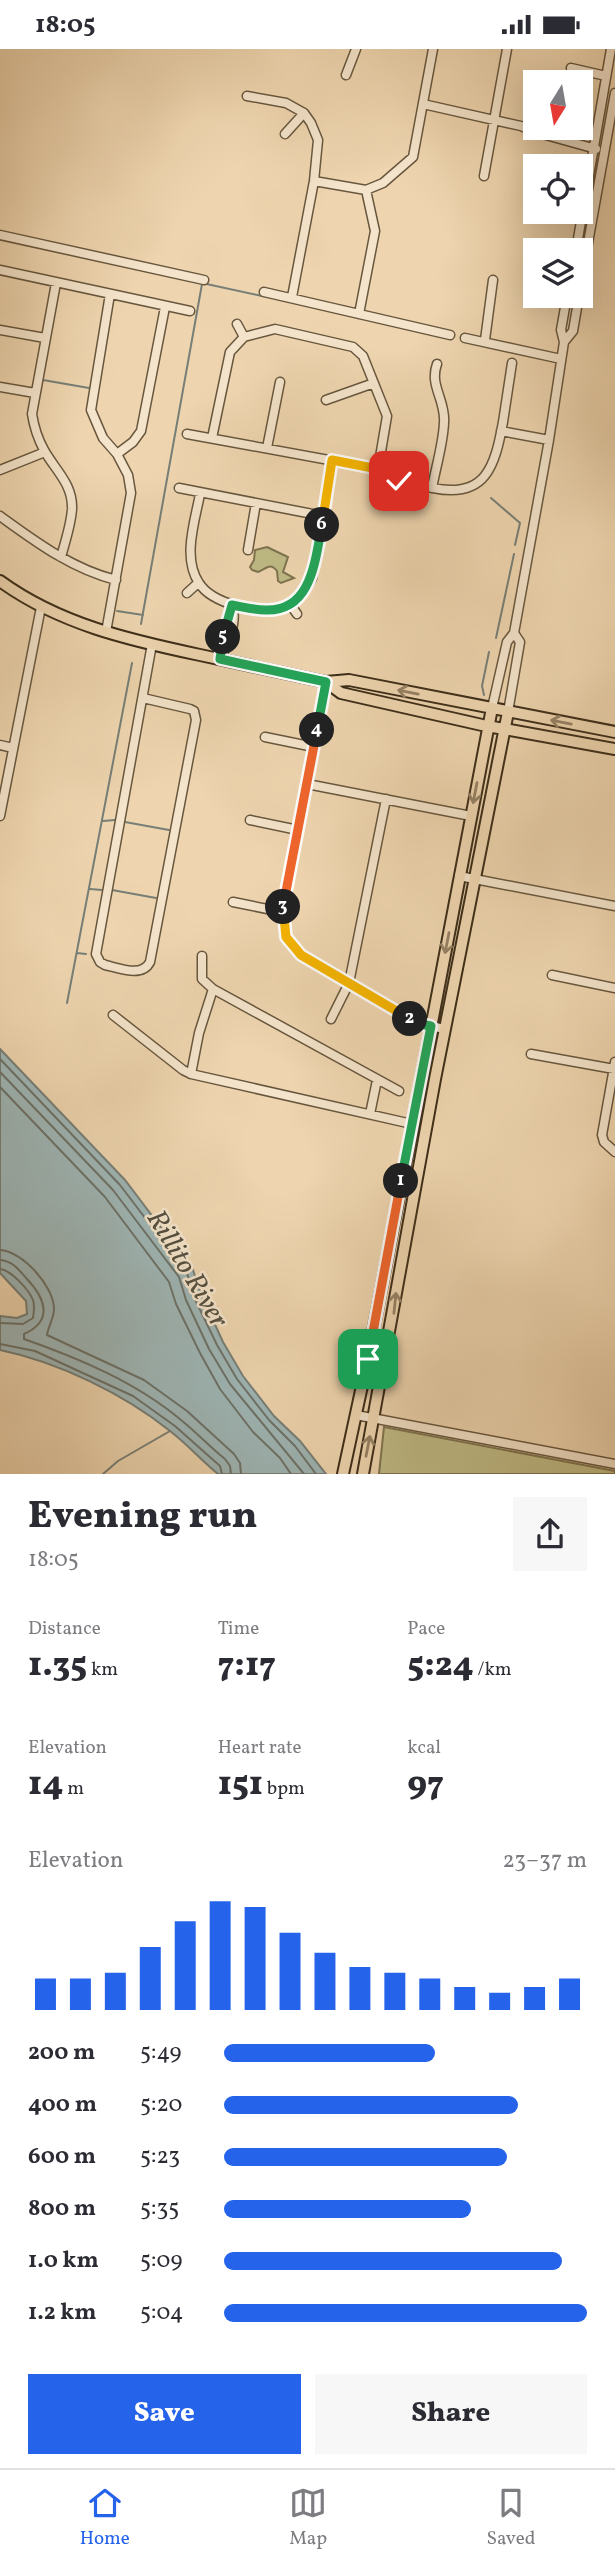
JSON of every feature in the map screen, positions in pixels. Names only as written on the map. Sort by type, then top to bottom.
[{"type":"main road","points":[[0,581],[41,607],[106,632],[152,644],[326,682],[349,680],[615,732]]},
{"type":"main road","points":[[326,682],[341,693],[488,726],[615,749]]},
{"type":"main road","points":[[344,1471],[492,708]]},
{"type":"main road","points":[[363,1474],[445,1029],[508,712]]},
{"type":"street","points":[[346,75],[356,49]]},
{"type":"street","points":[[314,181],[366,190],[383,183],[413,157],[432,49]]},
{"type":"street","points":[[484,176],[507,49]]},
{"type":"street","points":[[578,238],[611,49]]},
{"type":"street","points":[[571,68],[606,76]]},
{"type":"street","points":[[589,238],[615,93]]},
{"type":"street","points":[[247,96],[286,103],[304,113],[318,140],[314,181],[292,297]]},
{"type":"street","points":[[423,104],[495,120],[604,150]]},
{"type":"street","points":[[285,134],[304,113]]},
{"type":"street","points":[[359,314],[374,231],[366,190]]},
{"type":"street","points":[[0,235],[204,280]]},
{"type":"street","points":[[0,270],[190,311]]},
{"type":"street","points":[[485,340],[493,281]]},
{"type":"street","points":[[56,283],[32,414],[45,452],[63,475],[71,494],[72,510],[61,557]]},
{"type":"street","points":[[264,292],[450,335]]},
{"type":"street","points":[[106,632],[131,493],[128,475],[117,454],[103,437],[91,410],[110,294]]},
{"type":"street","points":[[117,454],[133,442],[141,431],[165,307]]},
{"type":"street","points":[[492,708],[507,642],[514,633],[549,440],[564,342],[561,330],[565,308]]},
{"type":"street","points":[[564,342],[573,331],[577,308]]},
{"type":"street","points":[[237,324],[244,337]]},
{"type":"street","points":[[212,438],[230,352],[244,337],[275,329],[353,347],[363,356],[387,416],[378,469]]},
{"type":"street","points":[[0,330],[45,338]]},
{"type":"street","points":[[466,338],[485,340],[561,359]]},
{"type":"street","points":[[187,434],[378,469],[399,481],[432,488],[448,491],[468,489],[483,478],[495,460],[512,363]]},
{"type":"street","points":[[432,488],[444,422],[443,404],[432,377],[436,364]]},
{"type":"street","points":[[267,448],[280,382]]},
{"type":"street","points":[[326,400],[374,383]]},
{"type":"street","points":[[0,387],[35,393]]},
{"type":"street","points":[[501,431],[549,440]]},
{"type":"street","points":[[0,470],[45,452]]},
{"type":"street","points":[[200,494],[190,551],[198,583],[210,594],[232,605],[266,611],[283,608],[303,594],[312,578],[332,460]]},
{"type":"street","points":[[477,483],[482,493]]},
{"type":"street","points":[[179,488],[323,516]]},
{"type":"street","points":[[248,550],[256,503]]},
{"type":"street","points":[[0,516],[61,557],[83,569],[116,580]]},
{"type":"street","points":[[187,593],[198,583]]},
{"type":"street","points":[[290,604],[296,614]]},
{"type":"street","points":[[220,659],[229,642],[235,613],[232,605]]},
{"type":"street","points":[[0,816],[41,607]]},
{"type":"street","points":[[508,712],[520,642],[514,633]]},
{"type":"street","points":[[143,698],[187,708],[197,713],[150,962],[147,970],[137,971],[99,962],[96,949],[152,644]]},
{"type":"street","points":[[326,682],[282,912],[286,937],[301,955],[349,983],[420,1024],[445,1029]]},
{"type":"street","points":[[265,737],[314,747]]},
{"type":"street","points":[[0,745],[13,748]]},
{"type":"street","points":[[307,784],[471,816]]},
{"type":"street","points":[[331,1019],[349,983],[386,799]]},
{"type":"street","points":[[250,820],[298,829]]},
{"type":"street","points":[[459,876],[615,906]]},
{"type":"street","points":[[233,902],[282,912]]},
{"type":"street","points":[[202,956],[202,979],[213,989],[399,1091]]},
{"type":"street","points":[[552,975],[615,988]]},
{"type":"street","points":[[191,1074],[199,1033],[213,989]]},
{"type":"street","points":[[113,1015],[191,1074],[412,1124]]},
{"type":"street","points":[[531,1054],[614,1066],[602,1135],[604,1142],[612,1150]]},
{"type":"street","points":[[370,1115],[377,1080]]},
{"type":"street","points":[[356,1415],[615,1464]]},
{"type":"shaded area","points":[[267,547],[288,557],[283,572],[294,578],[281,583],[278,581],[277,571],[272,567],[258,572],[252,570],[250,567],[255,550]]},
{"type":"shaded area","points":[[384,1427],[615,1471],[615,1474],[379,1474]]},
{"type":"water","name":"Rillito River","points":[[0,1049],[125,1180],[193,1270],[223,1342],[243,1376],[274,1416],[300,1441],[326,1474],[218,1474],[152,1417],[111,1392],[67,1371],[0,1350],[0,1316],[17,1318],[27,1314],[26,1301],[0,1273]]},
{"type":"waterway","points":[[179,278],[262,296]]},
{"type":"waterway","points":[[141,624],[202,284]]},
{"type":"waterway","points":[[43,380],[89,388]]},
{"type":"waterway","points":[[491,498],[520,523],[515,545]]},
{"type":"waterway","points":[[496,638],[514,554]]},
{"type":"waterway","points":[[117,611],[143,615]]},
{"type":"waterway","points":[[484,695],[482,686],[489,652]]},
{"type":"waterway","points":[[67,1003],[132,663]]},
{"type":"waterway","points":[[103,821],[115,820]]},
{"type":"waterway","points":[[125,822],[169,830]]},
{"type":"waterway","points":[[90,889],[102,890]]},
{"type":"waterway","points":[[112,890],[156,898]]},
{"type":"waterway","points":[[77,953],[86,954]]},
{"type":"waterway","points":[[103,1474],[118,1461],[170,1431]]},
{"type":"route","points":[[368,1359],[431,1026],[420,1024],[301,955],[286,937],[282,912],[326,682],[220,659],[232,605],[266,611],[283,608],[303,594],[312,578],[332,460],[378,469],[399,481]]}]
